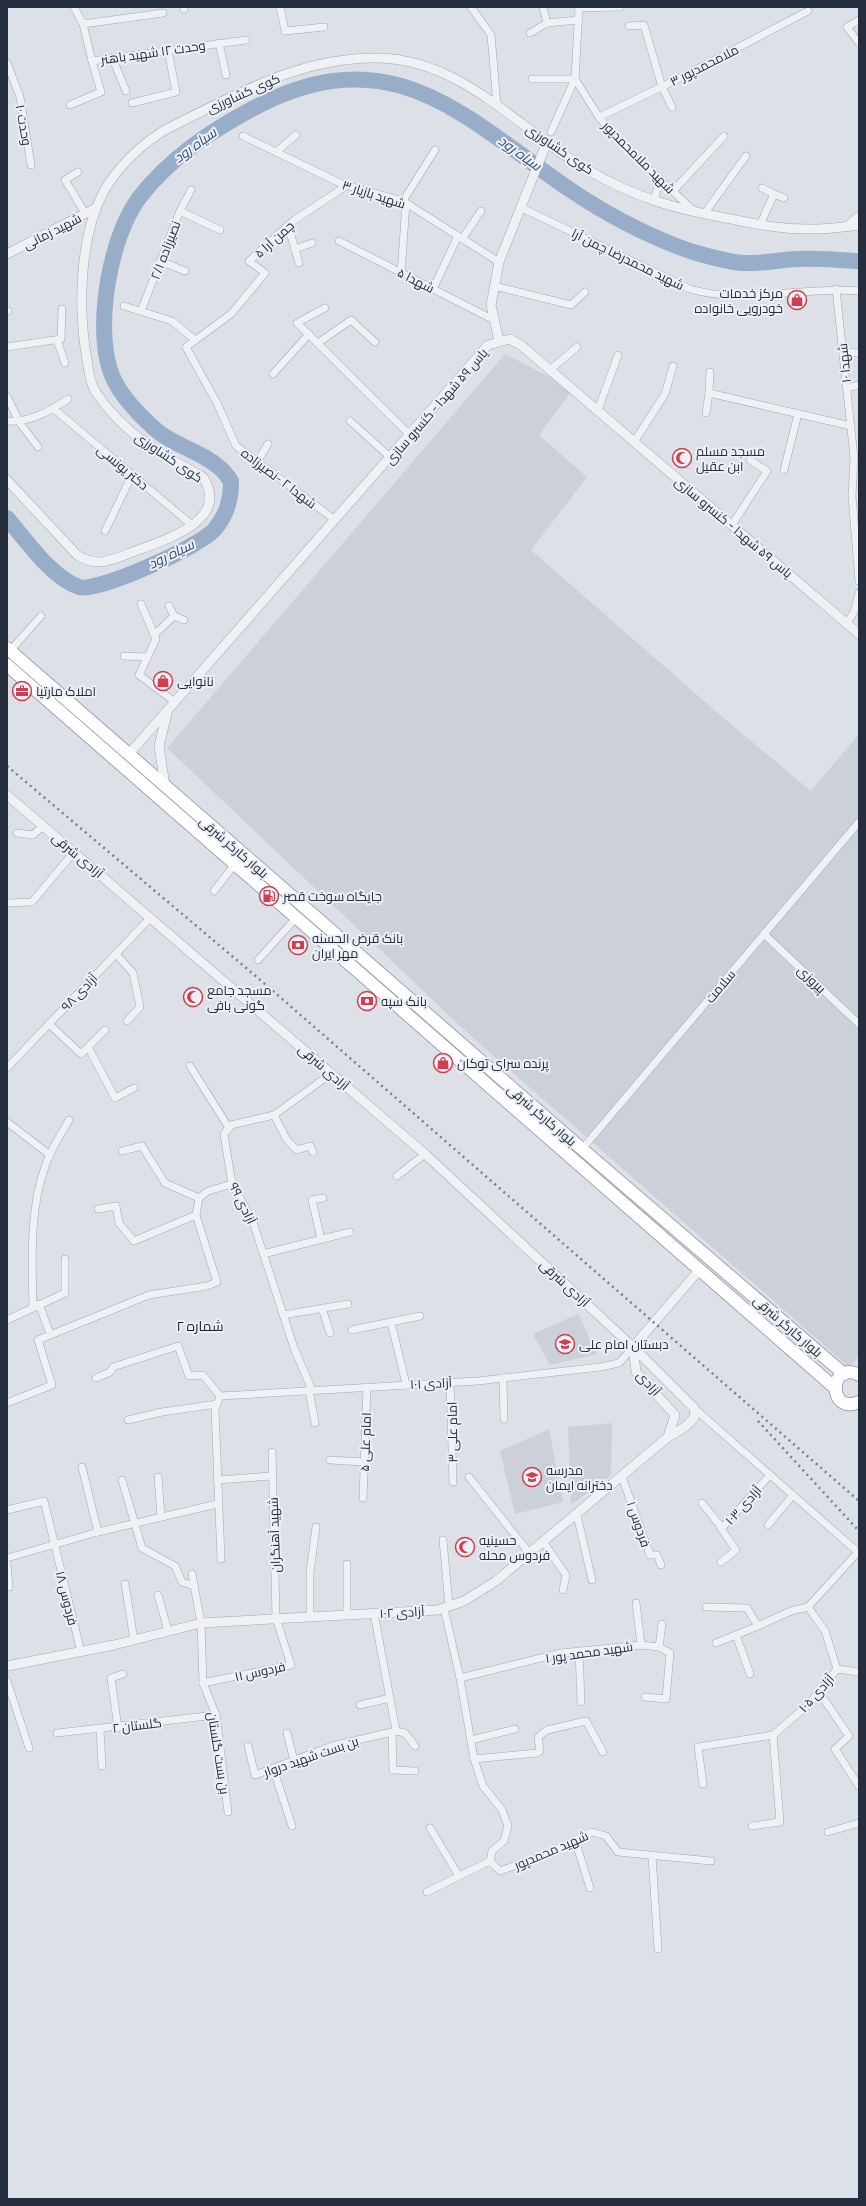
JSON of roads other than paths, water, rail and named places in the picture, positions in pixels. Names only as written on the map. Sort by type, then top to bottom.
[{"type":"main road","name":"بلوار کارگر شرقی","points":[[9,649],[382,976],[844,1374]]},
{"type":"main road","name":"بلوار کارگر شرقی","points":[[7,664],[373,986],[835,1388],[836,1395],[841,1401],[848,1404],[858,1405]]},
{"type":"main road","points":[[373,986],[382,976]]},
{"type":"main road","points":[[835,1388],[839,1377],[844,1374],[850,1372],[859,1375]]},
{"type":"street","name":"وحدت ۱۲ شهید باهنر","points":[[74,7],[83,24],[92,60],[246,40]]},
{"type":"street","points":[[280,7],[285,31],[324,27]]},
{"type":"street","points":[[471,7],[491,35],[497,105]]},
{"type":"street","points":[[543,7],[547,23]]},
{"type":"street","points":[[551,132],[575,79],[579,7],[620,7]]},
{"type":"street","name":"ملامحمدپور ۳","points":[[599,117],[662,87],[808,11]]},
{"type":"street","points":[[83,24],[163,13]]},
{"type":"street","points":[[530,33],[547,23],[578,20]]},
{"type":"street","points":[[859,20],[847,27],[859,43]]},
{"type":"street","points":[[630,26],[644,25],[662,87],[672,107]]},
{"type":"street","points":[[218,43],[226,75]]},
{"type":"street","points":[[132,103],[176,92],[168,50]]},
{"type":"street","points":[[112,57],[126,91]]},
{"type":"street","name":"کوی کشاورزی","points":[[7,480],[77,555],[84,560],[111,560],[173,537],[192,526],[202,516],[210,497],[209,486],[203,477],[145,445],[107,406],[97,394],[90,381],[83,341],[82,305],[87,249],[96,208],[105,190],[125,163],[150,139],[163,131],[259,84],[304,67],[344,60],[379,58],[414,62],[445,73],[482,93],[546,145],[622,189],[653,201],[700,213],[760,225],[814,230],[859,225]]},
{"type":"street","points":[[70,105],[101,92],[92,60]]},
{"type":"street","name":"وحدت ۱۰","points":[[7,63],[20,97],[31,165]]},
{"type":"street","points":[[532,78],[575,79]]},
{"type":"street","name":"شهید ملامحمدپور","points":[[575,79],[599,117],[618,140],[673,192],[700,213]]},
{"type":"street","points":[[276,152],[296,135]]},
{"type":"street","name":"شهید بازیار ۳","points":[[243,136],[346,186],[404,202],[499,262]]},
{"type":"street","points":[[673,192],[724,136]]},
{"type":"street","points":[[499,341],[491,305],[499,262],[546,145]]},
{"type":"street","points":[[401,273],[404,202],[435,150]]},
{"type":"street","points":[[700,213],[746,156]]},
{"type":"street","points":[[78,172],[65,180],[85,213]]},
{"type":"street","points":[[653,201],[661,180]]},
{"type":"street","name":"چمن آرا ۵","points":[[186,347],[230,314],[265,274],[249,261],[288,225],[346,186]]},
{"type":"street","points":[[762,188],[784,198]]},
{"type":"street","name":"نصیرزاده ۲/۱","points":[[141,311],[180,211],[191,190]]},
{"type":"street","points":[[760,225],[774,194]]},
{"type":"street","name":"شهید محمدرضا چمن آرا","points":[[520,207],[690,289],[707,294],[726,296],[836,289],[859,291]]},
{"type":"street","name":"شهید زمانی","points":[[7,254],[96,208]]},
{"type":"street","points":[[180,211],[220,230]]},
{"type":"street","points":[[433,289],[460,238],[481,211]]},
{"type":"street","points":[[846,226],[859,215]]},
{"type":"street","points":[[288,225],[299,263]]},
{"type":"street","name":"شهدا ۵","points":[[338,241],[494,320]]},
{"type":"street","points":[[295,248],[312,243]]},
{"type":"street","points":[[160,261],[185,271]]},
{"type":"street","points":[[494,286],[571,305],[585,292]]},
{"type":"street","name":"شهدا ۱۰","points":[[836,289],[854,457],[852,496],[857,521],[859,581]]},
{"type":"street","points":[[124,306],[172,321],[195,340]]},
{"type":"street","points":[[325,308],[297,323],[410,435]]},
{"type":"street","points":[[7,347],[61,339],[62,309]]},
{"type":"street","points":[[318,343],[351,320],[375,342]]},
{"type":"street","points":[[273,374],[309,334]]},
{"type":"street","name":"یاس ۵۹ شهدا - کنسرو سازی","points":[[129,754],[488,345],[510,339],[522,346],[598,410],[859,634]]},
{"type":"street","points":[[57,340],[65,363]]},
{"type":"street","name":"شهدا ۲ -نصیرزاده","points":[[186,347],[218,405],[236,446],[335,520]]},
{"type":"street","points":[[550,370],[577,347]]},
{"type":"street","points":[[843,352],[859,353]]},
{"type":"street","points":[[598,410],[618,354]]},
{"type":"street","points":[[634,442],[665,394],[673,366]]},
{"type":"street","points":[[706,413],[710,372]]},
{"type":"street","points":[[847,388],[859,385]]},
{"type":"street","points":[[709,393],[851,426]]},
{"type":"street","points":[[7,397],[20,423],[38,447]]},
{"type":"street","points":[[7,421],[20,423],[54,409],[68,399]]},
{"type":"street","name":"دکتر یونسی","points":[[54,409],[192,526]]},
{"type":"street","points":[[784,470],[798,414]]},
{"type":"street","points":[[350,421],[390,457]]},
{"type":"street","points":[[257,462],[268,444]]},
{"type":"street","points":[[732,525],[767,471],[750,460]]},
{"type":"street","points":[[105,531],[132,475]]},
{"type":"street","points":[[847,624],[854,612],[859,593]]},
{"type":"street","points":[[141,604],[156,639],[139,675],[175,702]]},
{"type":"street","points":[[169,606],[174,616],[184,620]]},
{"type":"street","points":[[9,649],[41,616]]},
{"type":"street","points":[[154,635],[174,616]]},
{"type":"street","points":[[124,656],[147,657]]},
{"type":"street","points":[[165,786],[159,746],[168,710]]},
{"type":"street","name":"آزادی شرقی","points":[[7,795],[151,917],[425,1154],[633,1346]]},
{"type":"street","name":"سلامت","points":[[582,1149],[859,822]]},
{"type":"street","points":[[17,833],[33,835],[43,826]]},
{"type":"street","points":[[7,904],[32,902],[74,852]]},
{"type":"street","points":[[214,890],[235,864]]},
{"type":"street","name":"آزادی ۹۸","points":[[7,1068],[151,917]]},
{"type":"street","points":[[258,960],[296,918]]},
{"type":"street","name":"پیروزی","points":[[764,934],[859,1024]]},
{"type":"street","points":[[116,954],[133,973],[140,1007],[127,1021]]},
{"type":"street","points":[[49,1024],[81,1054],[104,1030]]},
{"type":"street","points":[[88,1047],[115,1098],[134,1088]]},
{"type":"street","points":[[190,1066],[229,1128],[231,1125],[274,1115],[332,1073]]},
{"type":"street","points":[[274,1115],[287,1140],[297,1150],[310,1146],[312,1152]]},
{"type":"street","points":[[50,1334],[36,1305],[33,1232],[37,1196],[46,1163],[69,1120]]},
{"type":"street","points":[[7,1122],[50,1155]]},
{"type":"street","name":"آزادی ٩٩","points":[[229,1128],[224,1134],[232,1184],[252,1219],[294,1348],[311,1390],[315,1423]]},
{"type":"street","points":[[122,1151],[142,1146],[165,1182],[199,1198]]},
{"type":"street","points":[[397,1176],[425,1154]]},
{"type":"street","points":[[7,1403],[52,1385],[38,1340],[149,1295],[207,1286],[217,1282],[196,1215],[199,1198],[208,1191],[232,1184]]},
{"type":"street","points":[[321,1239],[312,1200],[323,1198]]},
{"type":"street","points":[[98,1209],[116,1206],[119,1223],[134,1241],[196,1215]]},
{"type":"street","points":[[263,1254],[350,1232]]},
{"type":"street","points":[[7,1320],[36,1305],[65,1293],[65,1259]]},
{"type":"street","points":[[633,1346],[700,1269]]},
{"type":"street","points":[[283,1315],[348,1304]]},
{"type":"street","points":[[322,1308],[330,1333]]},
{"type":"street","points":[[352,1330],[420,1316]]},
{"type":"street","points":[[391,1322],[406,1384]]},
{"type":"street","points":[[96,1378],[110,1372],[113,1367],[178,1346],[189,1376],[203,1375],[220,1396],[215,1409],[217,1504],[221,1559]]},
{"type":"street","name":"آزادی ۱۰۱","points":[[220,1396],[503,1378],[607,1366],[619,1363],[633,1346]]},
{"type":"street","name":"آزادی","points":[[633,1346],[695,1409],[858,1553]]},
{"type":"street","name":"آزادی","points":[[633,1346],[636,1372],[675,1414],[668,1437]]},
{"type":"street","points":[[503,1378],[504,1419]]},
{"type":"street","name":"امام علی ۳","points":[[450,1382],[453,1482]]},
{"type":"street","name":"امام علی ۵","points":[[363,1498],[367,1387]]},
{"type":"street","points":[[128,1420],[162,1412],[217,1404]]},
{"type":"street","points":[[668,1437],[685,1427],[694,1418],[695,1409]]},
{"type":"street","name":"آزادی ۱۰۲","points":[[7,1666],[81,1652],[201,1623],[438,1610],[464,1601],[496,1581],[544,1543],[668,1437]]},
{"type":"street","name":"شهید آهنگران","points":[[272,1452],[276,1618]]},
{"type":"street","points":[[330,1460],[364,1462]]},
{"type":"street","points":[[82,1468],[98,1532]]},
{"type":"street","name":"آزادی ۱۰۳","points":[[702,1503],[722,1528],[770,1475]]},
{"type":"street","points":[[217,1480],[272,1476]]},
{"type":"street","points":[[469,1476],[530,1554]]},
{"type":"street","points":[[158,1477],[161,1516]]},
{"type":"street","name":"فردوس ۱","points":[[622,1477],[650,1555],[657,1555],[661,1565]]},
{"type":"street","points":[[122,1480],[133,1523],[142,1548],[175,1566],[182,1582],[194,1586]]},
{"type":"street","points":[[768,1525],[793,1495]]},
{"type":"street","name":"فردوس ۱۸","points":[[7,1510],[44,1501],[81,1652]]},
{"type":"street","points":[[7,1558],[133,1523],[217,1504]]},
{"type":"street","points":[[577,1515],[592,1580]]},
{"type":"street","points":[[310,1616],[310,1572],[316,1526]]},
{"type":"street","points":[[720,1526],[736,1550],[721,1562]]},
{"type":"street","name":"شهید محمدپور","points":[[443,1540],[446,1607],[474,1759],[483,1786],[502,1810],[508,1826],[504,1841],[492,1851],[490,1861],[500,1871],[544,1855],[592,1832],[606,1836],[618,1852],[711,1861]]},
{"type":"street","points":[[544,1543],[566,1575],[563,1590]]},
{"type":"street","points":[[716,1643],[791,1611],[808,1607],[858,1553]]},
{"type":"street","points":[[7,1564],[9,1587]]},
{"type":"street","points":[[347,1564],[347,1614]]},
{"type":"street","name":"بن بست گلستان","points":[[192,1574],[201,1623],[203,1683],[216,1716],[228,1812]]},
{"type":"street","points":[[125,1584],[134,1640]]},
{"type":"street","points":[[158,1595],[168,1631]]},
{"type":"street","points":[[636,1603],[641,1645]]},
{"type":"street","points":[[706,1607],[747,1608],[758,1626]]},
{"type":"street","name":"آزادی ۱۰۵","points":[[773,1735],[809,1704],[838,1669],[825,1631],[808,1607]]},
{"type":"street","points":[[374,1613],[390,1698],[394,1731],[393,1770],[415,1771]]},
{"type":"street","name":"فردوس ۱۱","points":[[203,1683],[291,1665],[276,1618]]},
{"type":"street","points":[[659,1647],[662,1624]]},
{"type":"street","points":[[736,1635],[750,1674]]},
{"type":"street","name":"شهید محمد پور ۱","points":[[460,1678],[561,1653],[641,1645],[659,1647],[670,1653],[666,1699],[645,1697]]},
{"type":"street","points":[[579,1651],[581,1702]]},
{"type":"street","points":[[838,1669],[859,1672]]},
{"type":"street","points":[[118,1728],[111,1678],[123,1674]]},
{"type":"street","points":[[7,1681],[30,1748]]},
{"type":"street","points":[[819,1692],[849,1736],[835,1749],[859,1786]]},
{"type":"street","points":[[360,1705],[390,1698]]},
{"type":"street","name":"گلستان ۲","points":[[58,1733],[100,1730],[216,1716]]},
{"type":"street","points":[[474,1759],[537,1753],[540,1751],[538,1737],[547,1730],[586,1721],[603,1752]]},
{"type":"street","points":[[471,1740],[515,1729]]},
{"type":"street","points":[[100,1730],[102,1766]]},
{"type":"street","points":[[394,1731],[405,1733],[415,1746]]},
{"type":"street","name":"بن بست شهید دروار","points":[[248,1746],[255,1775],[332,1746],[394,1731]]},
{"type":"street","points":[[287,1733],[294,1761]]},
{"type":"street","points":[[703,1784],[698,1747],[773,1735],[780,1822],[752,1826]]},
{"type":"street","points":[[273,1768],[292,1826]]},
{"type":"street","points":[[828,1832],[859,1823]]},
{"type":"street","points":[[430,1828],[459,1876]]},
{"type":"street","points":[[575,1840],[590,1888]]},
{"type":"street","points":[[652,1856],[658,1949]]},
{"type":"street","points":[[427,1892],[490,1861]]},
{"type":"waterway","name":"سیاه رود","points":[[7,518],[49,567],[59,576],[79,587],[90,587],[127,576],[171,556],[191,546],[206,536],[215,529],[223,518],[228,506],[231,481],[213,462],[163,436],[156,430],[129,403],[113,379],[106,351],[104,329],[108,281],[113,257],[120,235],[129,215],[139,198],[163,171],[205,137],[220,127],[252,109],[301,88],[345,80],[385,82],[422,93],[457,111],[493,134],[569,189],[598,207],[644,232],[693,252],[743,263],[803,259],[859,261]]},
{"type":"railway","points":[[7,766],[258,978],[859,1501]]},
{"type":"railway","points":[[758,1421],[859,1531]]},
{"type":"place","name":"مرکز خدمات خودرویی خانواده","points":[[797,300]]},
{"type":"place","name":"مسجد مسلم ابن عقیل","points":[[682,458]]},
{"type":"place","name":"نانوایی","points":[[163,681]]},
{"type":"place","name":"املاک مارتیا","points":[[22,691]]},
{"type":"place","name":"جایگاه سوخت قصر","points":[[269,896]]},
{"type":"place","name":"بانک قرض الحسنه مهر ایران","points":[[298,945]]},
{"type":"place","name":"مسجد جامع گونی بافی","points":[[193,997]]},
{"type":"place","name":"بانک سپه","points":[[367,1001]]},
{"type":"place","name":"پرنده سرای توکان","points":[[443,1063]]},
{"type":"place","name":"دبستان امام علی","points":[[565,1344]]},
{"type":"place","name":"مدرسه دخترانه ایمان","points":[[532,1477]]},
{"type":"place","name":"حسینیه فردوس محله","points":[[465,1547]]},
{"type":"district","name":"شماره ۲","points":[[200,1326]]}]
